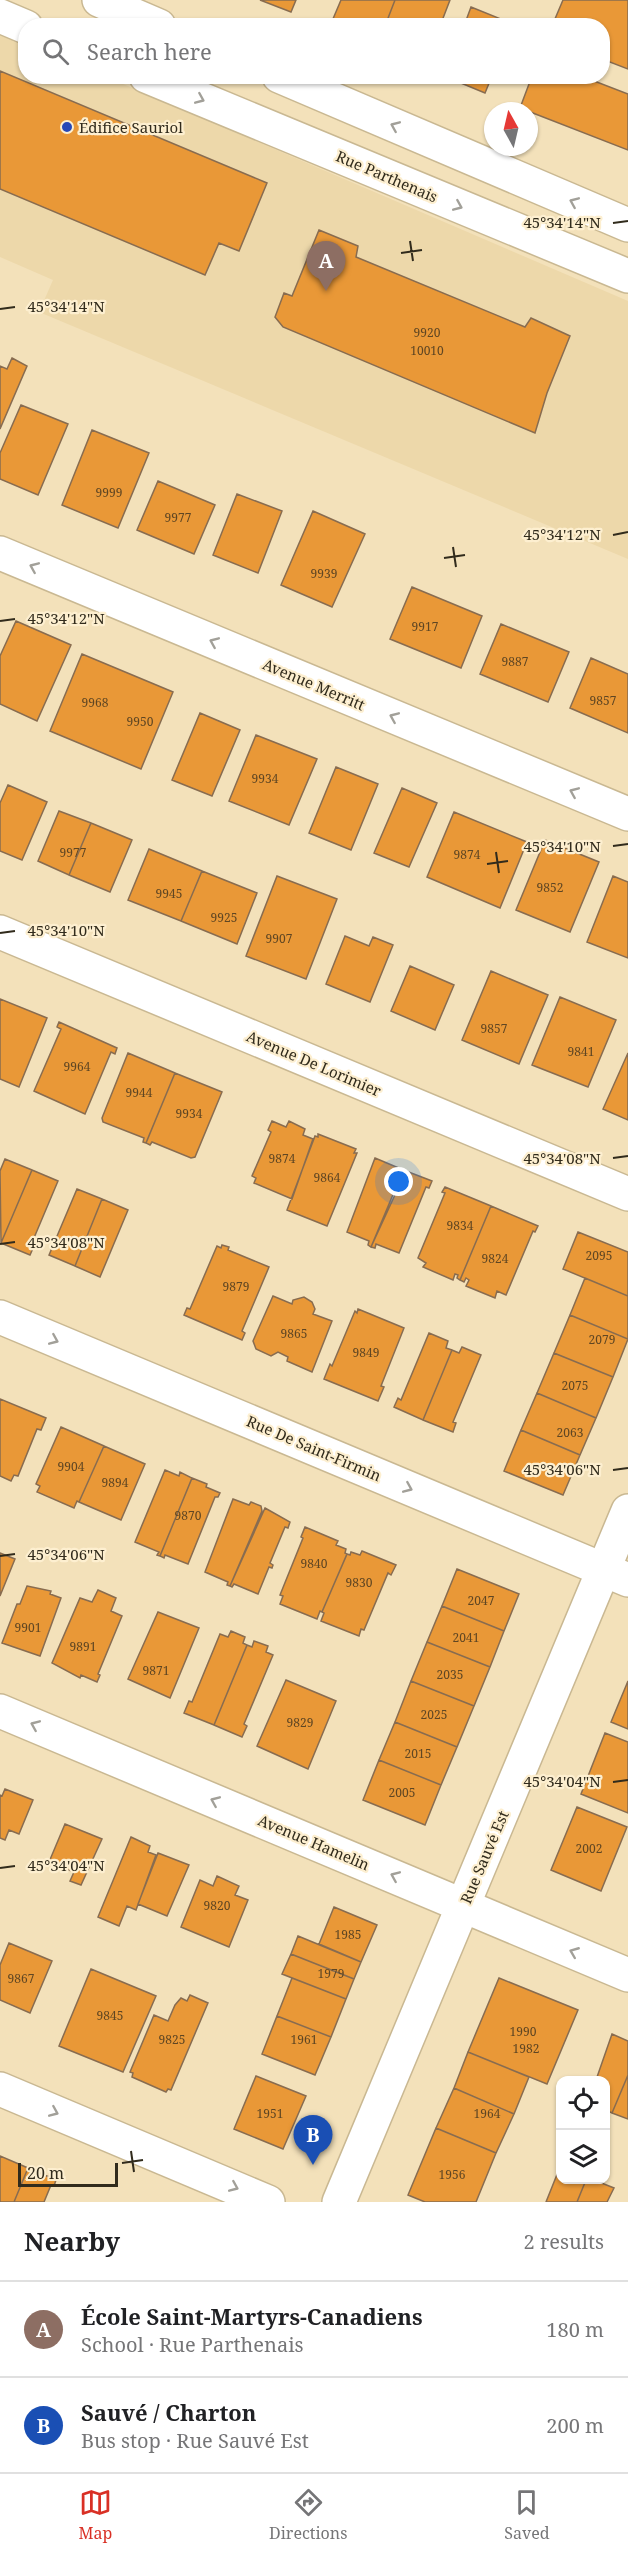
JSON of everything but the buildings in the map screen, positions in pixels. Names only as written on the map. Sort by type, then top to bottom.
[{"type":"street","points":[[99,0],[141,18]]},
{"type":"street","points":[[0,16],[18,24]]},
{"type":"street","name":"Rue Parthenais","points":[[165,84],[628,276]]},
{"type":"street","points":[[298,84],[628,225]]},
{"type":"street","name":"Avenue Merritt","points":[[0,553],[628,814]]},
{"type":"street","name":"Avenue De Lorimier","points":[[0,932],[628,1194]]},
{"type":"street","name":"Rue De Saint-Firmin","points":[[0,1317],[616,1575]]},
{"type":"street","name":"Rue Sauvé Est","points":[[339,2202],[464,1905],[616,1575],[628,1511]]},
{"type":"street","name":"Avenue Hamelin","points":[[0,1711],[628,1975]]},
{"type":"street","points":[[0,2090],[268,2202]]},
{"type":"shaded area","points":[[0,30],[18,38],[18,84],[123,84],[628,301],[628,559],[39,312],[53,280],[0,257]]},
{"type":"place","name":"Édifice Sauriol","points":[[67,127]]},
{"type":"place","name":"École Saint-Martyrs-Canadiens","points":[[326,291]]},
{"type":"place","name":"Sauvé / Charton","points":[[313,2165]]}]
